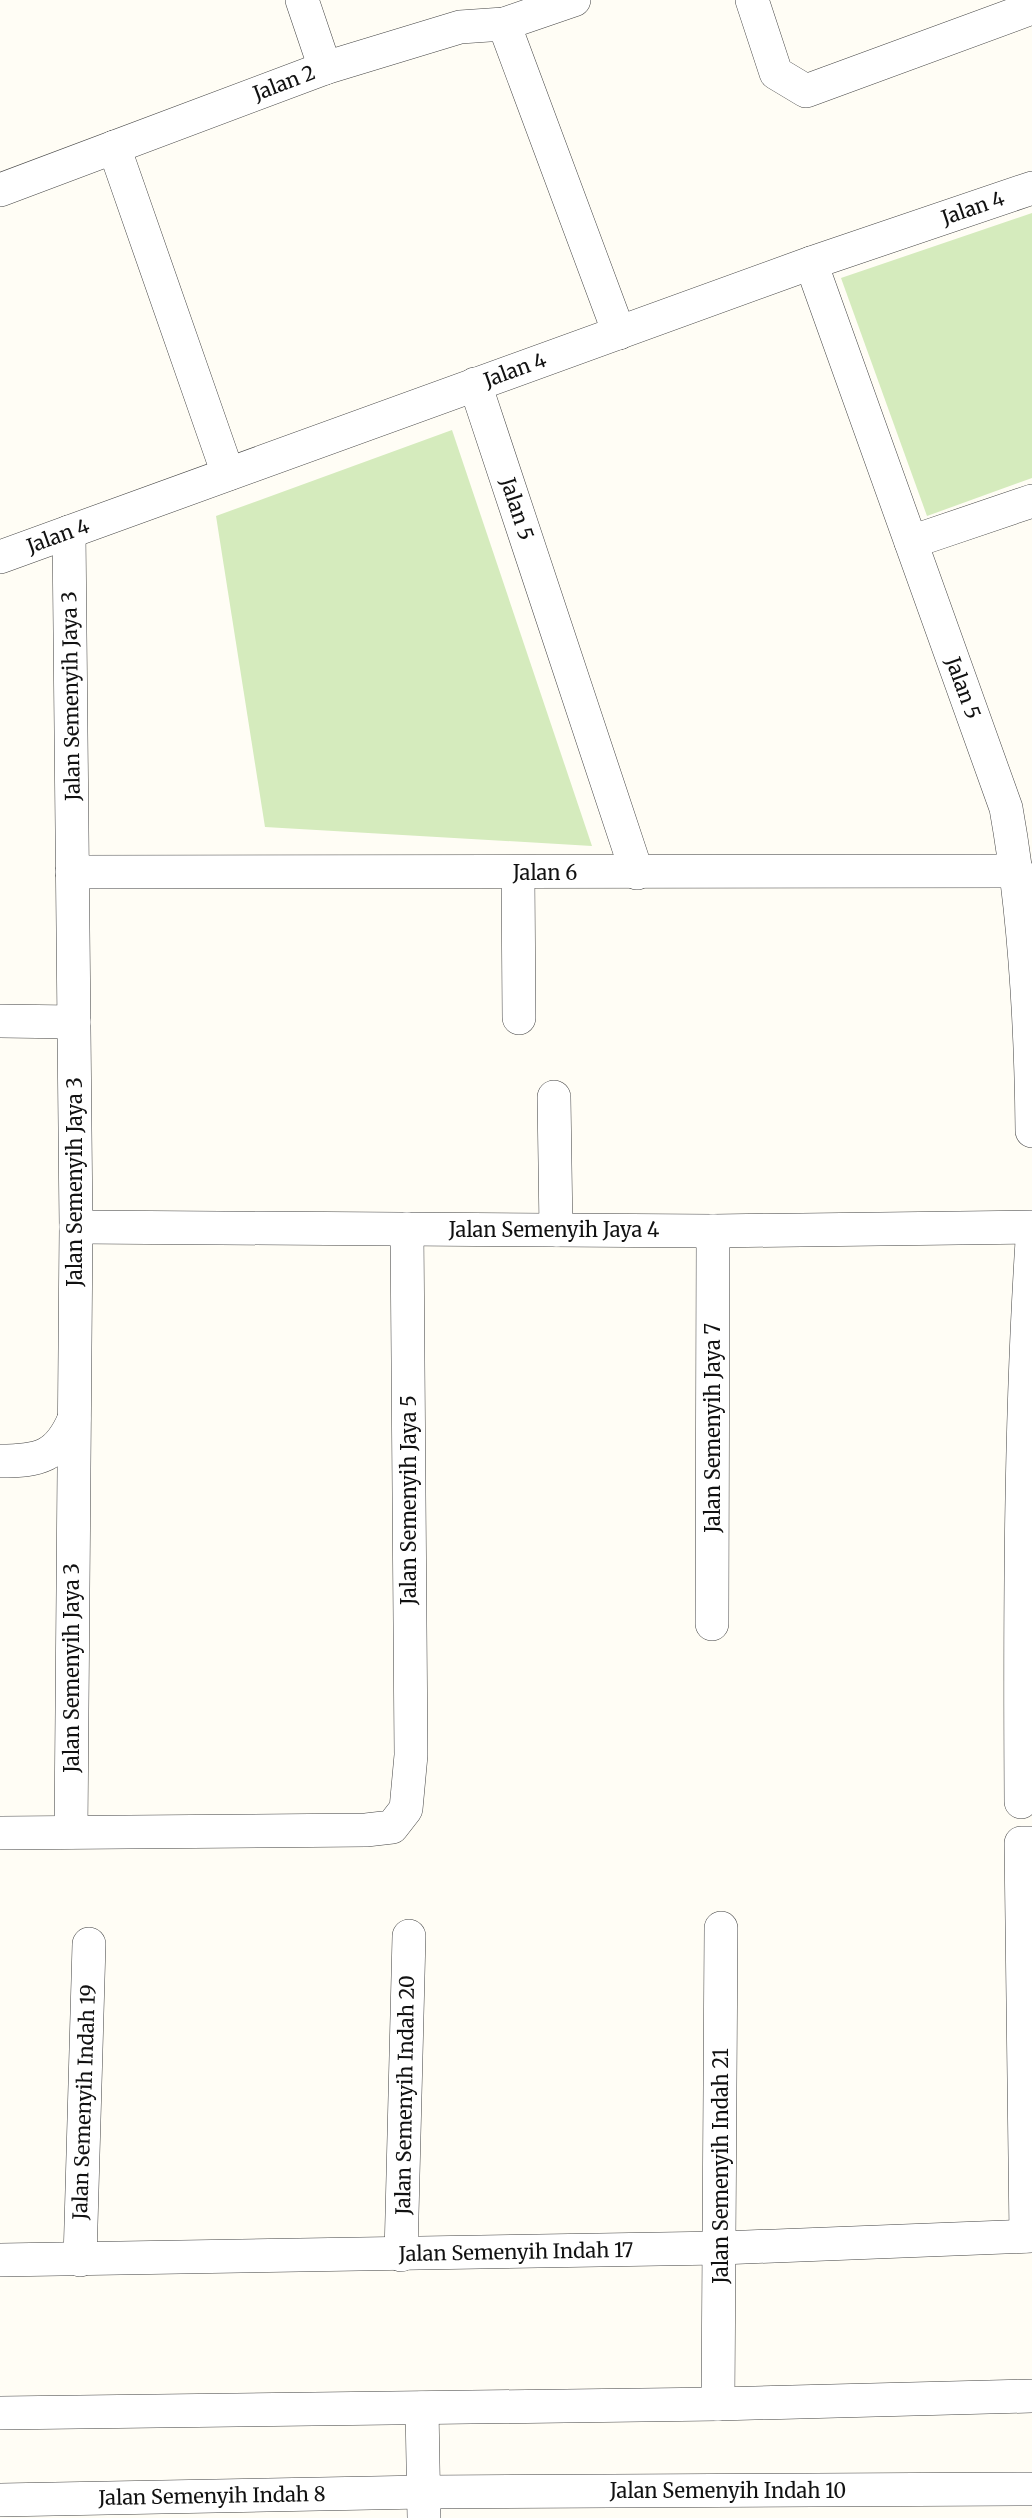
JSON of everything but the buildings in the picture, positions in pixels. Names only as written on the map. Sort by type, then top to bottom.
[{"type":"street","points":[[302,0],[325,68]]},
{"type":"street","name":"Jalan 2","points":[[0,190],[325,68],[460,27],[504,24],[574,0]]},
{"type":"street","points":[[752,0],[776,72],[806,91],[1032,9]]},
{"type":"street","points":[[504,24],[619,333]]},
{"type":"street","points":[[114,147],[228,474]]},
{"type":"street","name":"Jalan 4","points":[[0,557],[811,263],[1032,188]]},
{"type":"street","name":"Jalan 5","points":[[811,263],[1006,808],[1017,871],[1032,1068],[1032,1131]]},
{"type":"street","name":"Jalan 5","points":[[475,384],[637,873]]},
{"type":"street","points":[[911,542],[1032,501]]},
{"type":"street","name":"Jalan Semenyih Jaya 3","points":[[69,532],[76,1227],[71,1832]]},
{"type":"street","name":"Jalan 6","points":[[72,872],[1017,871]]},
{"type":"street","points":[[518,873],[519,1018]]},
{"type":"street","points":[[0,1021],[74,1022]]},
{"type":"street","points":[[554,1097],[556,1230]]},
{"type":"street","name":"Jalan Semenyih Jaya 4","points":[[76,1227],[713,1231],[1032,1227]]},
{"type":"street","name":"Jalan Semenyih Jaya 5","points":[[71,1832],[366,1830],[392,1827],[406,1809],[410,1770],[407,1229]]},
{"type":"street","name":"Jalan Semenyih Jaya 7","points":[[712,1624],[713,1231]]},
{"type":"street","points":[[1021,1802],[1032,1241]]},
{"type":"street","points":[[0,1461],[24,1461],[48,1455],[65,1440],[74,1419]]},
{"type":"street","points":[[0,1833],[71,1832]]},
{"type":"street","points":[[1027,1843],[1029,2236]]},
{"type":"street","name":"Jalan Semenyih Indah 21","points":[[718,2404],[721,2248],[721,1928]]},
{"type":"street","name":"Jalan Semenyih Indah 20","points":[[400,2255],[409,1936]]},
{"type":"street","name":"Jalan Semenyih Indah 19","points":[[80,2259],[89,1944]]},
{"type":"street","name":"Jalan Semenyih Indah 17","points":[[0,2260],[721,2248],[1029,2236]]},
{"type":"street","points":[[0,2413],[718,2404],[1032,2396]]},
{"type":"street","points":[[422,2408],[424,2505]]},
{"type":"street","name":"Jalan Semenyih Indah 10","points":[[424,2505],[904,2504],[1032,2489]]},
{"type":"street","name":"Jalan Semenyih Indah 8","points":[[0,2500],[332,2506],[424,2505]]},
{"type":"green space","points":[[1032,213],[1032,478],[927,516],[841,278]]},
{"type":"green space","points":[[452,430],[592,846],[265,827],[216,516]]}]
